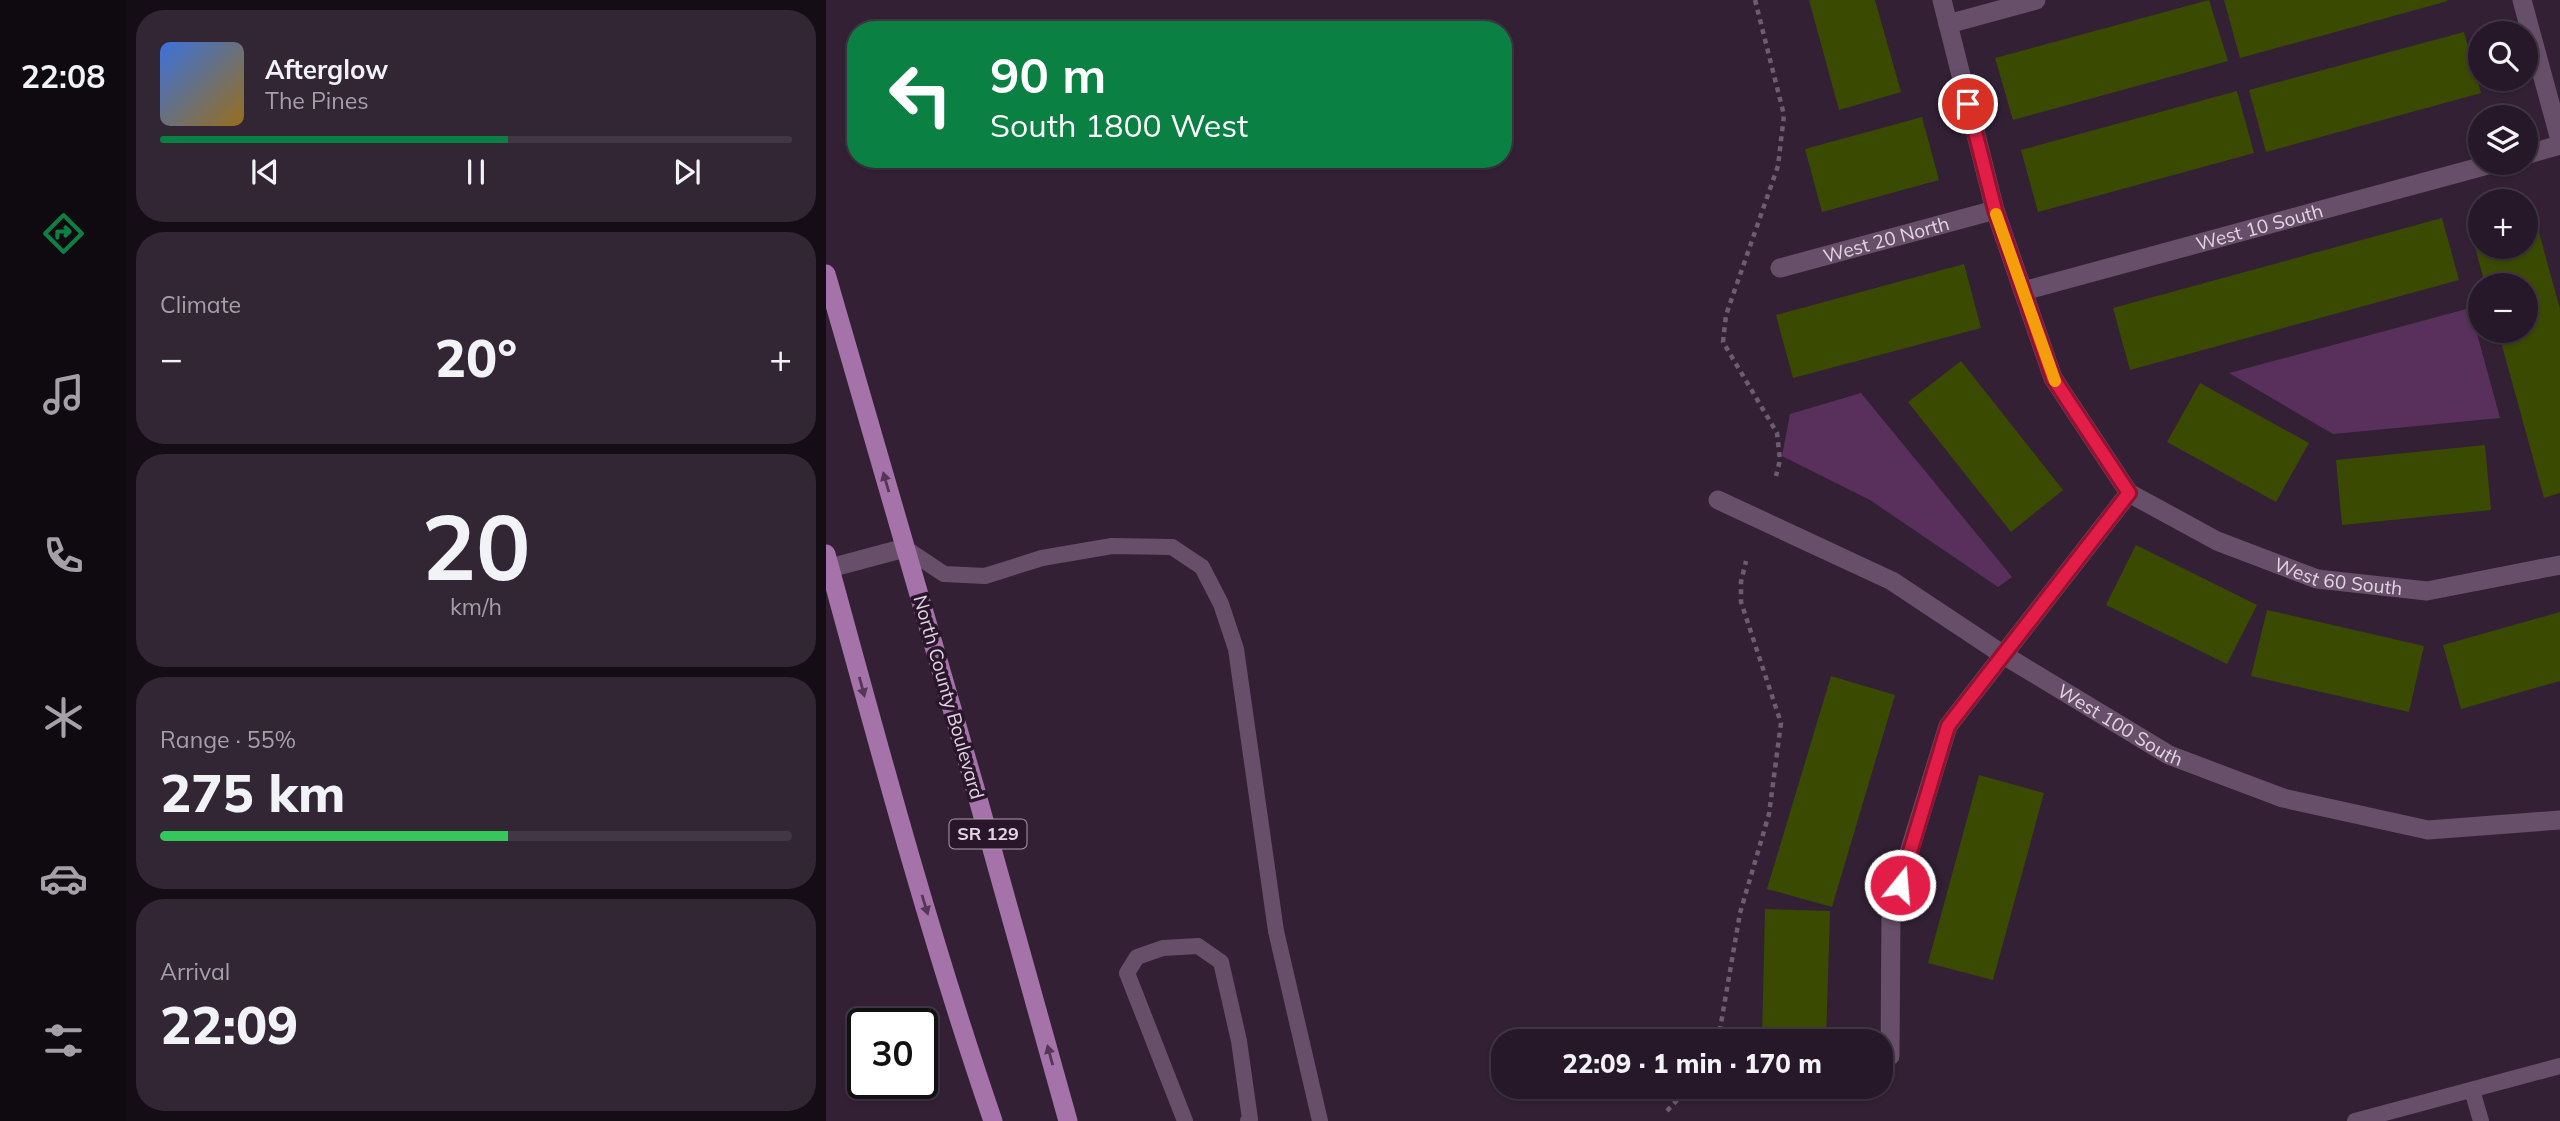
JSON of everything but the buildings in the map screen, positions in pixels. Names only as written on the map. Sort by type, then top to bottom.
[{"type":"main road","name":"North County Boulevard","points":[[826,274],[1068,1121]]},
{"type":"main road","points":[[827,564],[894,805],[993,1121]]},
{"type":"street","points":[[1890,1029],[1891,911],[1948,726],[2129,493],[2053,378],[1995,210],[1942,0]]},
{"type":"street","points":[[1948,24],[2036,0]]},
{"type":"street","points":[[2522,0],[2560,139]]},
{"type":"street","points":[[2538,151],[2560,145]]},
{"type":"street","name":"West 10 South","points":[[2023,291],[2468,170]]},
{"type":"street","name":"West 20 North","points":[[1780,268],[1995,210]]},
{"type":"street","name":"West 60 South","points":[[2129,493],[2217,541],[2317,579],[2427,591],[2560,565]]},
{"type":"street","name":"West 100 South","points":[[1718,500],[1892,581],[2002,654],[2169,755],[2283,799],[2428,830],[2560,820]]},
{"type":"street","points":[[827,564],[905,548]]},
{"type":"lane","points":[[905,548],[944,574],[985,576],[1042,558],[1112,545],[1172,548],[1202,567],[1221,604],[1236,649],[1276,931],[1320,1121]]},
{"type":"lane","points":[[1185,1121],[1127,973],[1137,957],[1163,948],[1198,946],[1221,962],[1238,1041],[1250,1119],[1248,1121]]},
{"type":"lane","points":[[2355,1121],[2560,1066]]},
{"type":"lane","points":[[2472,1090],[2481,1121]]},
{"type":"path","points":[[1755,0],[1784,115],[1778,166],[1726,315],[1723,342],[1777,433],[1780,460],[1776,476]]},
{"type":"path","points":[[1720,1029],[1740,913],[1769,814],[1781,723],[1741,602],[1741,582],[1746,561]]},
{"type":"path","points":[[1667,1111],[1678,1099]]},
{"type":"shaded area","points":[[2468,309],[2468,343],[2480,343],[2500,418],[2333,434],[2229,373]]},
{"type":"shaded area","points":[[1861,393],[2012,577],[1998,587],[1870,500],[1782,456],[1790,414]]},
{"type":"slow traffic","points":[[1996,214],[2055,381]]},
{"type":"route","points":[[1900,885],[1948,726],[2129,493],[2053,378],[1995,210],[1968,104]]}]
